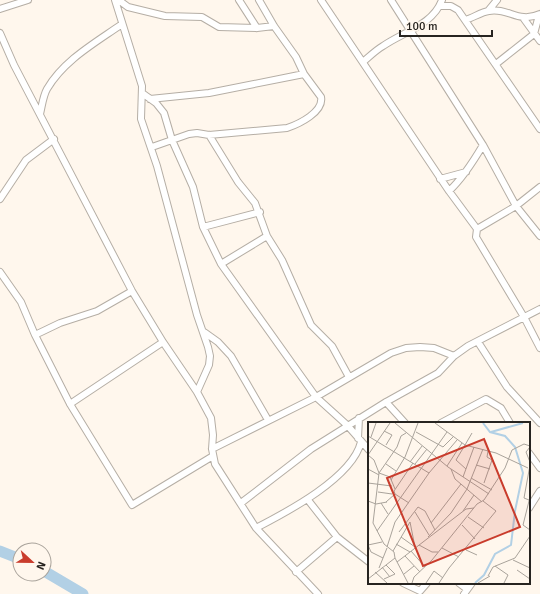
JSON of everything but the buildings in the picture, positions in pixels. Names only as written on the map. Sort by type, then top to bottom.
[{"type":"street","points":[[0,9],[28,0]]},
{"type":"street","points":[[239,0],[257,28]]},
{"type":"street","points":[[152,147],[197,133],[209,135],[263,130],[295,125],[313,113],[322,101],[322,97],[304,74],[296,57],[274,26],[259,0]]},
{"type":"street","points":[[321,0],[440,178],[477,229],[476,237],[524,317],[540,348]]},
{"type":"street","points":[[391,0],[483,145],[516,206],[540,236]]},
{"type":"street","points":[[488,11],[497,0]]},
{"type":"street","points":[[118,1],[128,7],[165,16],[202,18],[219,27],[257,28],[274,26]]},
{"type":"street","points":[[118,1],[122,24],[142,93],[141,120],[152,147],[197,315],[204,332],[210,356],[209,365],[197,392]]},
{"type":"street","points":[[363,62],[384,45],[425,22],[441,3],[455,7],[540,129]]},
{"type":"street","points":[[465,20],[488,11],[499,11],[524,19],[540,14]]},
{"type":"street","points":[[496,64],[534,34],[540,14]]},
{"type":"street","points":[[524,19],[540,41]]},
{"type":"street","points":[[40,114],[46,91],[55,78],[83,51],[122,24]]},
{"type":"street","points":[[0,33],[14,65],[54,139],[132,292],[162,342],[197,392],[211,418],[213,436],[212,449],[215,464],[256,528],[318,594]]},
{"type":"street","points":[[150,99],[209,93],[304,74]]},
{"type":"street","points":[[142,93],[156,103],[164,114],[172,140],[193,187],[203,227],[221,264],[316,397],[347,425],[368,449]]},
{"type":"street","points":[[209,135],[260,212],[267,236],[282,260],[311,325],[332,346],[349,377]]},
{"type":"street","points":[[0,199],[26,160],[54,139]]},
{"type":"street","points":[[449,191],[466,172],[483,145]]},
{"type":"street","points":[[440,178],[466,172]]},
{"type":"street","points":[[477,229],[516,206],[540,187]]},
{"type":"street","points":[[203,227],[260,212]]},
{"type":"street","points":[[221,264],[267,236]]},
{"type":"street","points":[[0,272],[21,302],[35,335],[70,404],[132,505],[213,456]]},
{"type":"street","points":[[35,335],[60,323],[97,312],[132,292]]},
{"type":"street","points":[[241,503],[311,449],[347,425],[438,373],[454,356],[468,346],[540,309]]},
{"type":"street","points":[[204,332],[218,342],[230,356],[268,420]]},
{"type":"street","points":[[70,404],[162,342]]},
{"type":"street","points":[[478,342],[507,387],[540,423]]},
{"type":"street","points":[[212,449],[316,397],[377,360],[406,348],[434,348],[454,356]]},
{"type":"street","points":[[188,378],[202,378]]},
{"type":"street","points":[[443,422],[486,399],[501,408],[509,422]]},
{"type":"street","points":[[386,402],[404,422]]},
{"type":"street","points":[[256,528],[308,500],[353,461],[360,440],[359,418]]},
{"type":"street","points":[[530,453],[540,468]]},
{"type":"street","points":[[530,507],[540,492]]},
{"type":"street","points":[[308,500],[338,537],[368,560]]},
{"type":"street","points":[[296,572],[338,537]]},
{"type":"street","points":[[406,584],[420,591],[426,584]]},
{"type":"waterway","points":[[0,551],[12,556]]},
{"type":"waterway","points":[[52,576],[83,594]]}]
